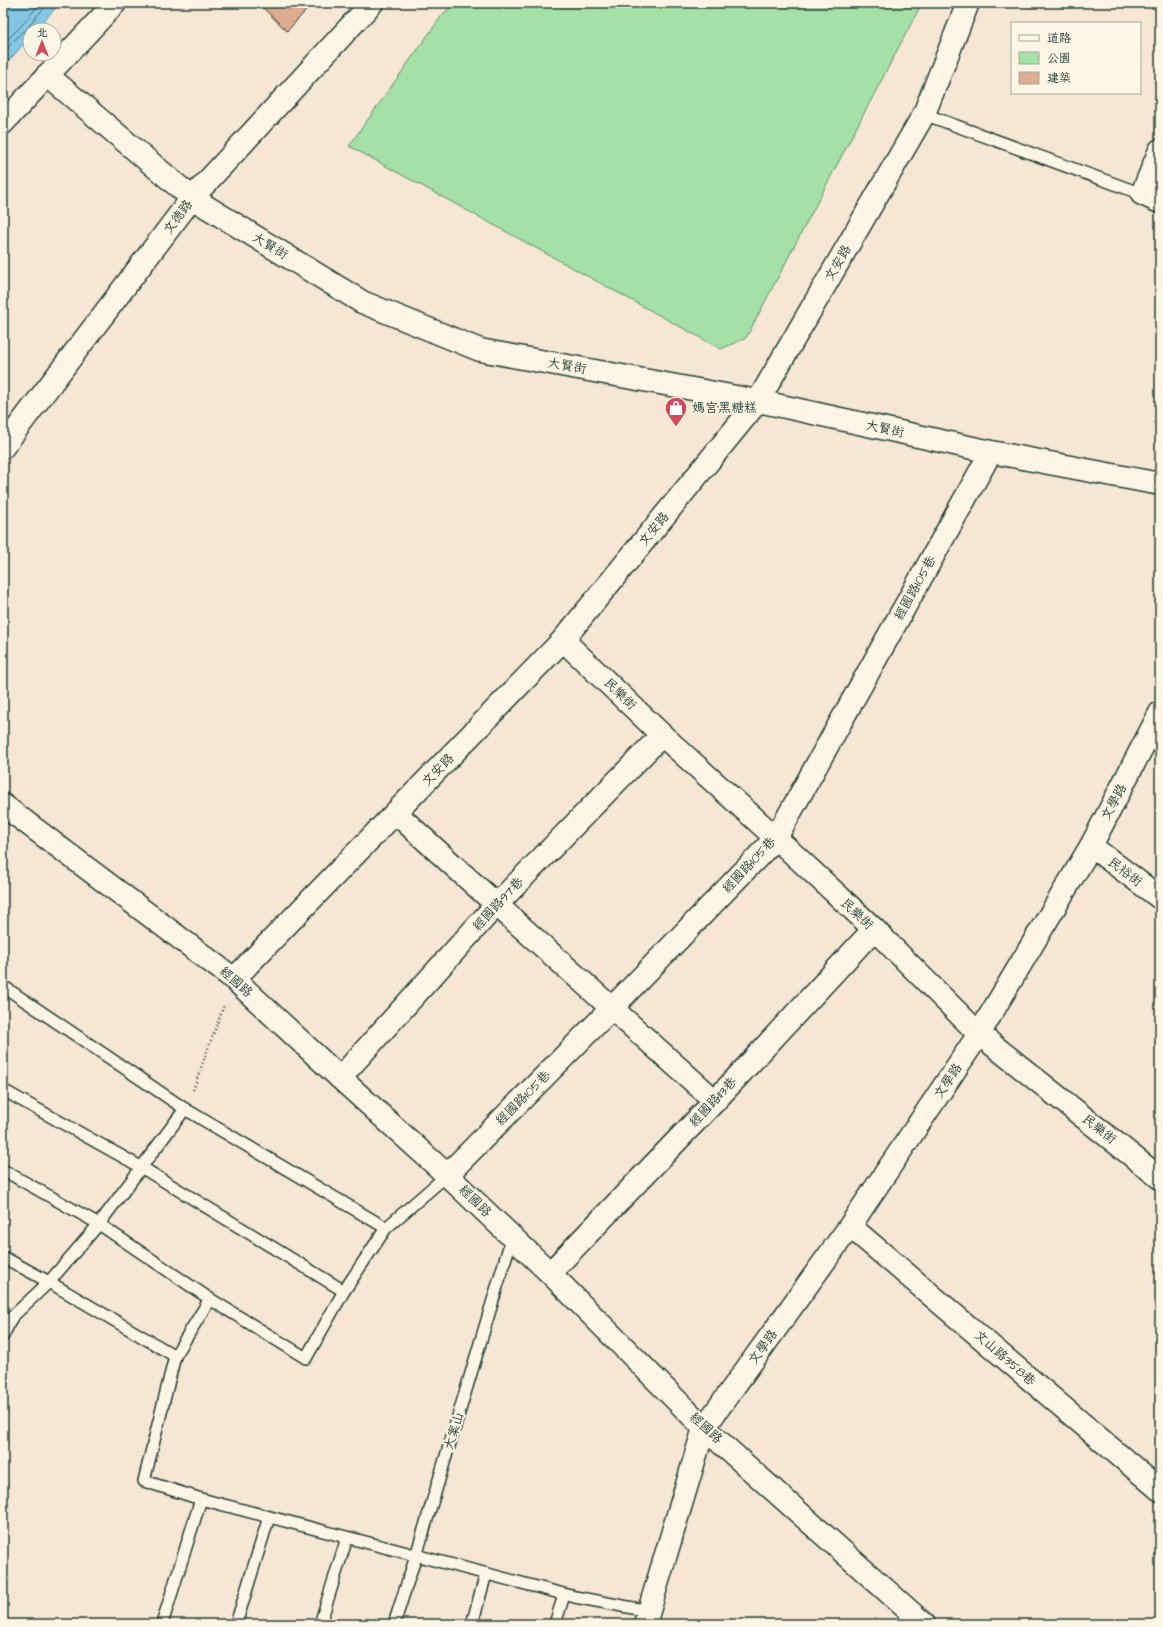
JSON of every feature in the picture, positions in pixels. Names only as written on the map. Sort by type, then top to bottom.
[{"type":"street","points":[[3,123],[115,3]]},
{"type":"street","name":"文德路","points":[[3,447],[192,198],[372,3]]},
{"type":"street","name":"文安路","points":[[234,979],[563,640],[758,401],[924,114],[968,3]]},
{"type":"street","name":"大賢街","points":[[47,75],[192,198],[362,302],[480,350],[758,401],[991,452],[1160,484]]},
{"type":"street","points":[[1151,198],[1160,150]]},
{"type":"street","name":"經國路105巷","points":[[447,1175],[612,1008],[776,838],[991,452]]},
{"type":"street","name":"民樂街","points":[[563,640],[662,735],[874,929],[979,1034],[1160,1178]]},
{"type":"street","name":"文學路","points":[[704,1428],[850,1226],[979,1034],[1091,846],[1160,713]]},
{"type":"street","name":"經國路97巷","points":[[340,1078],[496,905],[662,735]]},
{"type":"street","name":"經國路","points":[[3,805],[234,979],[447,1175],[550,1273],[704,1428],[924,1624]]},
{"type":"street","points":[[396,813],[496,905],[715,1101]]},
{"type":"street","name":"民裕街","points":[[1091,846],[1160,898]]},
{"type":"street","name":"經國路113巷","points":[[550,1273],[715,1101],[874,929]]},
{"type":"street","name":"文山路358巷","points":[[850,1226],[1160,1490]]},
{"type":"street","points":[[647,1618],[704,1428]]},
{"type":"lane","points":[[924,114],[1151,198]]},
{"type":"lane","points":[[3,986],[185,1109],[386,1228]]},
{"type":"lane","points":[[3,1090],[141,1167],[344,1290]]},
{"type":"lane","points":[[3,1336],[12,1317],[49,1282],[100,1224],[185,1109]]},
{"type":"lane","points":[[3,1170],[100,1224],[210,1299],[306,1358],[344,1290],[386,1228],[447,1175]]},
{"type":"lane","name":"大案山","points":[[394,1624],[416,1556],[512,1237]]},
{"type":"lane","points":[[3,1257],[49,1282],[175,1356]]},
{"type":"lane","points":[[210,1299],[175,1356],[144,1481],[269,1518],[486,1574],[647,1618]]},
{"type":"lane","points":[[162,1624],[201,1499]]},
{"type":"lane","points":[[236,1624],[269,1518]]},
{"type":"lane","points":[[320,1624],[347,1538]]},
{"type":"lane","points":[[472,1624],[486,1574]]},
{"type":"lane","points":[[555,1624],[564,1595]]},
{"type":"path","points":[[185,1109],[234,979]]},
{"type":"green space","points":[[455,3],[922,3],[746,338],[721,349],[349,146],[443,14]]},
{"type":"water","points":[[3,3],[60,3],[43,22],[22,22],[22,46],[3,67]]},
{"type":"building","points":[[258,3],[313,3],[287,31]]},
{"type":"place","name":"媽宮黑糖糕","points":[[676,428]]}]
